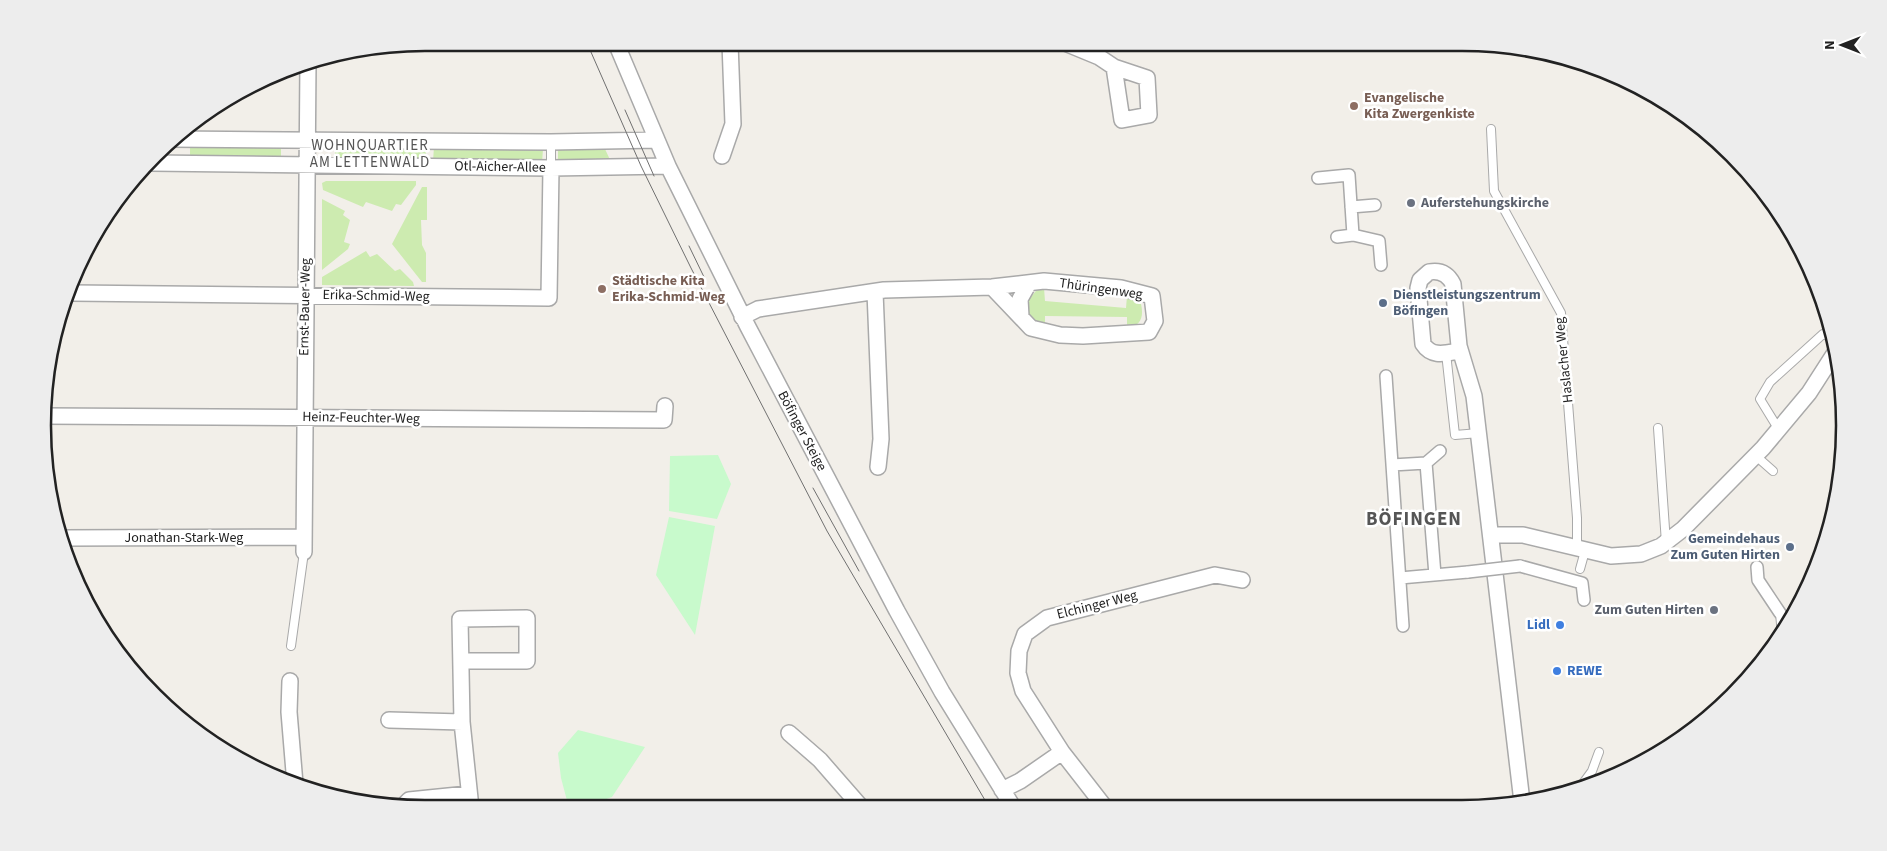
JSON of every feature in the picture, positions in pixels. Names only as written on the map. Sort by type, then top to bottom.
[{"type":"street","name":"Böfinger Steige","points":[[620,51],[656,140],[742,317],[897,611],[942,692],[1008,800]]},
{"type":"street","points":[[722,156],[733,124],[730,51]]},
{"type":"street","points":[[1086,51],[1100,57],[1114,67]]},
{"type":"street","name":"Ernst-Bauer-Weg","points":[[303,545],[308,70]]},
{"type":"street","name":"Otl-Aicher-Allee","points":[[185,139],[552,142],[656,140]]},
{"type":"street","name":"Otl-Aicher-Allee","points":[[159,163],[551,168],[668,166]]},
{"type":"street","name":"Erika-Schmid-Weg","points":[[76,293],[549,298],[551,168]]},
{"type":"street","points":[[1318,178],[1349,175],[1353,235]]},
{"type":"street","points":[[1351,207],[1375,205]]},
{"type":"street","points":[[1337,237],[1353,235],[1379,241],[1381,265]]},
{"type":"street","points":[[1453,352],[1431,352],[1424,346],[1422,341],[1418,286],[1423,276],[1433,271],[1446,275],[1452,284],[1453,352],[1474,392],[1521,795]]},
{"type":"street","name":"Thüringenweg","points":[[742,317],[758,309],[875,292],[992,287],[1044,281],[1121,288],[1152,296],[1155,321],[1149,332],[1083,336],[1060,335],[1031,328],[992,287]]},
{"type":"street","points":[[1021,317],[1020,299],[1029,283]]},
{"type":"street","points":[[875,292],[881,439],[878,467]]},
{"type":"street","points":[[1491,535],[1523,535],[1611,556],[1633,555],[1655,549],[1666,543],[1696,516],[1756,456],[1812,388],[1830,360]]},
{"type":"street","points":[[1386,376],[1403,626]]},
{"type":"street","name":"Heinz-Feuchter-Weg","points":[[51,416],[664,420],[665,406]]},
{"type":"street","points":[[1392,465],[1426,463],[1440,451]]},
{"type":"street","points":[[1426,463],[1435,575]]},
{"type":"street","name":"Jonathan-Stark-Weg","points":[[69,538],[303,545]]},
{"type":"street","points":[[1400,578],[1520,566],[1582,583],[1584,600]]},
{"type":"street","points":[[1757,567],[1758,580],[1780,613]]},
{"type":"street","name":"Elchinger Weg","points":[[1099,800],[1062,752],[1023,691],[1018,673],[1019,651],[1025,634],[1047,618],[1215,575],[1242,580]]},
{"type":"street","points":[[461,661],[527,661],[527,618],[460,619],[462,722],[469,800]]},
{"type":"street","points":[[290,681],[289,712],[294,776]]},
{"type":"street","points":[[388,720],[462,722]]},
{"type":"street","points":[[789,733],[820,760],[855,800]]},
{"type":"street","points":[[1002,790],[1020,781],[1062,752]]},
{"type":"lane","name":"Haslacher Weg","points":[[1491,129],[1494,191],[1561,313],[1581,550],[1580,569]]},
{"type":"lane","points":[[551,168],[552,142]]},
{"type":"lane","points":[[1779,430],[1760,399],[1770,382],[1824,335]]},
{"type":"lane","points":[[1453,352],[1455,435],[1479,434]]},
{"type":"lane","points":[[1658,428],[1666,543]]},
{"type":"lane","points":[[1756,456],[1773,471]]},
{"type":"lane","points":[[291,646],[303,545]]},
{"type":"lane","points":[[1780,613],[1781,621]]},
{"type":"lane","points":[[1587,778],[1592,771],[1599,752]]},
{"type":"green space","points":[[190,145],[281,145],[281,160],[190,160]]},
{"type":"green space","points":[[335,147],[426,147],[426,161],[335,160]]},
{"type":"green space","points":[[434,147],[543,149],[542,163],[433,161]]},
{"type":"green space","points":[[558,149],[605,149],[612,164],[558,163]]},
{"type":"green space","points":[[326,181],[416,181],[416,185],[401,205],[396,204],[392,211],[366,202],[363,207],[323,190],[322,183]]},
{"type":"green space","points":[[422,187],[427,187],[427,220],[421,220],[422,245],[426,253],[426,282],[422,282],[392,244]]},
{"type":"green space","points":[[322,199],[345,211],[343,215],[350,220],[344,242],[350,244],[348,249],[322,270]]},
{"type":"green space","points":[[366,251],[370,257],[377,254],[395,271],[400,269],[413,282],[414,286],[322,285],[322,277]]},
{"type":"green space","points":[[1044,288],[1045,301],[1126,308],[1127,296],[1141,304],[1142,317],[1136,325],[1127,328],[1127,317],[1045,316],[1045,326],[1033,322],[1027,308],[1034,293],[1038,289]]},
{"type":"green space","points":[[718,455],[731,484],[717,519],[669,511],[670,456]]},
{"type":"green space","points":[[669,517],[715,526],[695,635],[656,575]]},
{"type":"green space","points":[[578,730],[645,747],[612,797],[604,800],[567,800],[561,778],[558,753]]},
{"type":"tram line","points":[[591,51],[641,166],[691,268],[827,531],[985,800]]},
{"type":"tram line","points":[[625,110],[654,176]]},
{"type":"tram line","points":[[689,246],[704,277]]},
{"type":"tram line","points":[[813,488],[859,571]]},
{"type":"place","name":"Evangelische Kita Zwergenkiste","points":[[1354,106]]},
{"type":"place","name":"Auferstehungskirche","points":[[1411,203]]},
{"type":"place","name":"Städtische Kita Erika-Schmid-Weg","points":[[602,289]]},
{"type":"place","name":"Dienstleistungszentrum Böfingen","points":[[1383,303]]},
{"type":"place","name":"Gemeindehaus Zum Guten Hirten","points":[[1790,547]]},
{"type":"place","name":"Zum Guten Hirten","points":[[1714,610]]},
{"type":"place","name":"Lidl","points":[[1560,625]]},
{"type":"place","name":"REWE","points":[[1557,671]]},
{"type":"district","name":"WOHNQUARTIER AM LETTENWALD","points":[[370,154]]},
{"type":"district","name":"BÖFINGEN","points":[[1414,519]]}]
